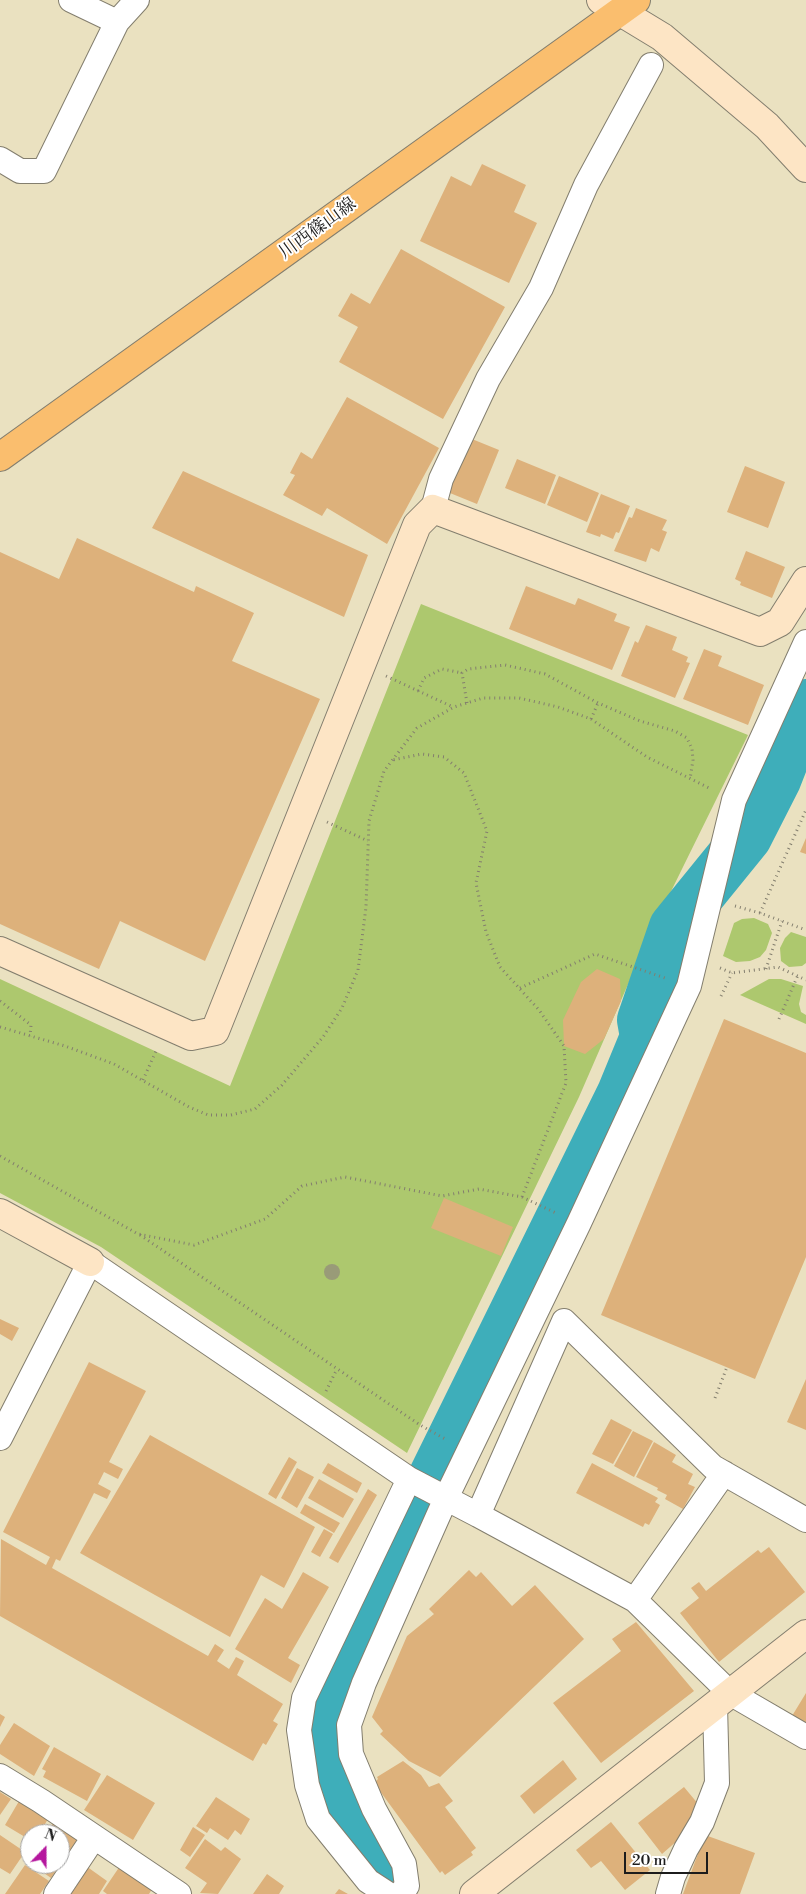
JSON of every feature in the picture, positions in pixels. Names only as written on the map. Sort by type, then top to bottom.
[{"type":"main road","name":"川西篠山線","points":[[0,457],[619,4]]},
{"type":"street","points":[[71,0],[117,22]]},
{"type":"street","points":[[0,159],[20,171],[44,171],[117,22],[137,0]]},
{"type":"street","points":[[619,4],[662,37],[767,126],[806,168]]},
{"type":"street","points":[[0,951],[191,1036],[215,1031],[417,525],[433,508],[440,479],[488,379],[541,288],[586,185],[651,65]]},
{"type":"street","points":[[433,508],[760,632],[780,622],[806,581]]},
{"type":"street","points":[[400,1894],[407,1886],[404,1864],[374,1809],[351,1754],[349,1725],[364,1683],[441,1496],[593,1195],[689,986],[734,800],[806,642]]},
{"type":"street","points":[[0,1214],[90,1262],[412,1480],[635,1600],[722,1699],[806,1737]]},
{"type":"street","points":[[0,1438],[90,1262]]},
{"type":"street","points":[[478,1516],[564,1321],[713,1467],[806,1520]]},
{"type":"street","points":[[635,1600],[724,1472]]},
{"type":"street","points":[[388,1894],[368,1881],[318,1819],[307,1785],[299,1730],[304,1698],[412,1480]]},
{"type":"street","points":[[474,1894],[806,1634]]},
{"type":"street","points":[[668,1894],[673,1877],[686,1848],[702,1822],[717,1783],[722,1699]]},
{"type":"street","points":[[0,1776],[94,1837],[170,1892]]},
{"type":"street","points":[[56,1894],[94,1837]]},
{"type":"path","points":[[418,691],[424,678],[442,669],[462,673],[468,669],[493,664],[520,667],[559,680],[598,703],[640,721],[675,730],[687,738],[692,749],[694,760],[690,779]]},
{"type":"path","points":[[462,673],[467,703]]},
{"type":"path","points":[[384,675],[454,707]]},
{"type":"path","points":[[522,1197],[566,1083],[564,1046],[520,988],[500,967],[486,932],[476,883],[487,831],[464,773],[444,757],[422,754],[392,760],[417,728],[454,707],[483,698],[519,698],[558,707],[591,719],[647,757],[734,800]]},
{"type":"path","points":[[591,719],[598,703]]},
{"type":"path","points":[[760,913],[806,810]]},
{"type":"path","points":[[324,821],[368,841]]},
{"type":"path","points":[[711,899],[760,913],[806,930]]},
{"type":"path","points":[[766,969],[782,921]]},
{"type":"path","points":[[520,988],[595,954],[666,979]]},
{"type":"path","points":[[696,960],[732,973],[778,967],[806,980]]},
{"type":"path","points":[[721,996],[732,973]]},
{"type":"path","points":[[779,1019],[798,975]]},
{"type":"path","points":[[0,1001],[31,1025],[30,1036]]},
{"type":"path","points":[[143,1080],[157,1050]]},
{"type":"path","points":[[0,1156],[138,1234],[420,1426],[438,1435]]},
{"type":"path","points":[[138,1234],[194,1245],[266,1219],[302,1186],[345,1177],[442,1196],[479,1189],[497,1190],[522,1197],[554,1212]]},
{"type":"path","points":[[715,1398],[727,1367]]},
{"type":"green space","points":[[421,604],[748,735],[649,936],[579,1097],[407,1453],[101,1247],[0,1193],[0,979],[230,1086]]},
{"type":"green space","points":[[754,918],[768,924],[772,933],[766,950],[760,957],[750,961],[736,962],[723,956],[734,923],[742,919]]},
{"type":"green space","points":[[791,932],[806,937],[806,963],[802,966],[789,967],[781,961],[780,948],[785,938]]},
{"type":"green space","points":[[769,979],[781,979],[803,986],[799,1004],[801,1012],[806,1015],[806,1024],[740,995]]},
{"type":"building","points":[[482,164],[526,185],[514,212],[537,223],[509,283],[420,241],[451,176],[471,186]]},
{"type":"building","points":[[401,249],[505,307],[443,419],[339,362],[358,327],[338,316],[351,293],[370,304]]},
{"type":"building","points":[[347,397],[439,448],[387,544],[327,508],[322,516],[283,495],[295,475],[290,473],[301,452],[312,459]]},
{"type":"building","points":[[467,437],[499,450],[477,504],[445,491]]},
{"type":"building","points":[[517,459],[556,475],[545,504],[505,488]]},
{"type":"building","points":[[745,466],[785,482],[768,528],[727,512]]},
{"type":"building","points":[[183,471],[368,555],[344,617],[152,528]]},
{"type":"building","points":[[559,476],[599,493],[587,522],[547,505]]},
{"type":"building","points":[[601,494],[630,506],[619,533],[616,532],[613,539],[601,534],[600,537],[586,532]]},
{"type":"building","points":[[636,508],[667,520],[662,530],[667,532],[659,552],[651,548],[646,562],[614,551],[629,517],[632,518]]},
{"type":"building","points":[[77,538],[194,592],[196,586],[254,613],[232,661],[320,699],[205,961],[120,921],[99,969],[0,924],[0,552],[59,579]]},
{"type":"building","points":[[746,551],[785,567],[772,598],[740,585],[741,582],[735,579]]},
{"type":"building","points":[[526,586],[575,605],[578,598],[617,614],[614,621],[630,627],[612,670],[509,629]]},
{"type":"building","points":[[646,625],[677,637],[672,650],[688,657],[686,662],[690,663],[675,698],[621,676],[635,641],[638,643]]},
{"type":"building","points":[[704,649],[722,656],[718,666],[764,685],[748,725],[683,699]]},
{"type":"building","points":[[806,838],[806,854],[800,852]]},
{"type":"building","points":[[597,969],[620,979],[621,1001],[604,1039],[585,1054],[564,1046],[563,1020],[581,982]]},
{"type":"building","points":[[724,1019],[806,1053],[806,1257],[755,1379],[601,1315]]},
{"type":"building","points":[[444,1198],[513,1227],[501,1256],[431,1228]]},
{"type":"building","points":[[0,1319],[19,1328],[12,1341],[0,1334]]},
{"type":"building","points":[[89,1362],[146,1391],[109,1462],[123,1469],[118,1479],[104,1472],[98,1484],[111,1491],[107,1499],[94,1493],[60,1561],[56,1559],[52,1568],[208,1656],[215,1644],[224,1650],[217,1661],[229,1669],[236,1657],[244,1661],[237,1675],[283,1704],[273,1721],[278,1724],[266,1745],[263,1743],[253,1761],[0,1616],[1,1539],[46,1565],[50,1557],[3,1532]]},
{"type":"building","points":[[806,1379],[806,1430],[787,1422]]},
{"type":"building","points":[[611,1419],[632,1430],[613,1464],[592,1454]]},
{"type":"building","points":[[633,1431],[653,1441],[634,1477],[614,1466]]},
{"type":"building","points":[[150,1435],[315,1527],[284,1588],[261,1575],[230,1637],[80,1553]]},
{"type":"building","points":[[654,1442],[676,1455],[672,1462],[693,1474],[688,1484],[695,1487],[683,1509],[665,1499],[667,1495],[657,1490],[658,1488],[636,1477]]},
{"type":"building","points":[[289,1457],[297,1462],[276,1499],[268,1494]]},
{"type":"building","points":[[328,1463],[362,1483],[357,1493],[322,1473]]},
{"type":"building","points":[[592,1463],[658,1498],[655,1502],[660,1505],[649,1525],[645,1523],[643,1527],[576,1493]]},
{"type":"building","points":[[297,1468],[314,1477],[297,1508],[281,1498]]},
{"type":"building","points":[[319,1479],[354,1499],[343,1518],[308,1498]]},
{"type":"building","points":[[368,1489],[377,1495],[338,1563],[329,1558]]},
{"type":"building","points":[[305,1504],[340,1523],[334,1533],[300,1513]]},
{"type":"building","points":[[324,1529],[333,1534],[320,1557],[311,1552]]},
{"type":"building","points":[[769,1547],[805,1592],[719,1662],[680,1613],[699,1598],[691,1588],[699,1582],[706,1591],[758,1550],[761,1553]]},
{"type":"building","points":[[469,1570],[476,1577],[481,1572],[512,1606],[535,1585],[584,1639],[440,1777],[409,1761],[380,1734],[383,1731],[372,1717],[407,1636],[434,1614],[429,1609]]},
{"type":"building","points":[[303,1572],[329,1587],[288,1658],[300,1665],[291,1683],[235,1649],[265,1598],[282,1609]]},
{"type":"building","points":[[636,1622],[694,1691],[601,1763],[553,1703],[621,1651],[612,1639]]},
{"type":"building","points":[[806,1693],[806,1724],[792,1716]]},
{"type":"building","points":[[0,1714],[5,1717],[0,1727]]},
{"type":"building","points":[[14,1723],[50,1746],[34,1776],[0,1754],[0,1745]]},
{"type":"building","points":[[54,1747],[101,1774],[87,1801],[43,1777],[46,1771],[42,1769]]},
{"type":"building","points":[[563,1760],[577,1779],[534,1814],[520,1796]]},
{"type":"building","points":[[403,1761],[421,1775],[429,1787],[439,1783],[453,1801],[445,1807],[476,1848],[471,1852],[473,1855],[445,1875],[442,1871],[440,1873],[374,1783],[378,1779],[377,1777]]},
{"type":"building","points":[[107,1775],[155,1803],[133,1840],[84,1810]]},
{"type":"building","points":[[684,1787],[704,1811],[683,1829],[686,1833],[662,1854],[638,1823]]},
{"type":"building","points":[[0,1792],[11,1799],[0,1815]]},
{"type":"building","points":[[22,1796],[51,1814],[45,1824],[20,1824],[20,1834],[5,1825]]},
{"type":"building","points":[[216,1797],[250,1819],[241,1835],[235,1830],[228,1840],[210,1828],[207,1833],[196,1826]]},
{"type":"building","points":[[55,1820],[61,1824],[52,1824]]},
{"type":"building","points":[[611,1822],[650,1870],[625,1890],[601,1861],[591,1868],[576,1850]]},
{"type":"building","points":[[193,1827],[205,1835],[190,1857],[180,1850]]},
{"type":"building","points":[[70,1831],[79,1837],[70,1850]]},
{"type":"building","points":[[0,1835],[20,1849],[20,1859],[10,1874],[0,1868]]},
{"type":"building","points":[[705,1835],[755,1853],[740,1894],[683,1894]]},
{"type":"building","points":[[205,1839],[221,1851],[225,1847],[241,1859],[218,1894],[200,1893],[207,1883],[185,1868]]},
{"type":"building","points":[[86,1866],[107,1881],[99,1894],[63,1894]]},
{"type":"building","points":[[120,1866],[152,1889],[149,1894],[107,1894],[103,1891]]},
{"type":"building","points":[[20,1872],[20,1874],[38,1874],[49,1881],[40,1894],[5,1894]]},
{"type":"building","points":[[45,1874],[54,1874],[51,1878]]},
{"type":"building","points":[[267,1874],[284,1886],[279,1894],[253,1894]]},
{"type":"building","points":[[339,1889],[348,1894],[335,1894]]},
{"type":"waterway","points":[[378,1862],[331,1781],[322,1716],[369,1607],[622,1093],[645,1037],[642,1020],[674,927],[747,837],[776,780],[806,704]]}]
